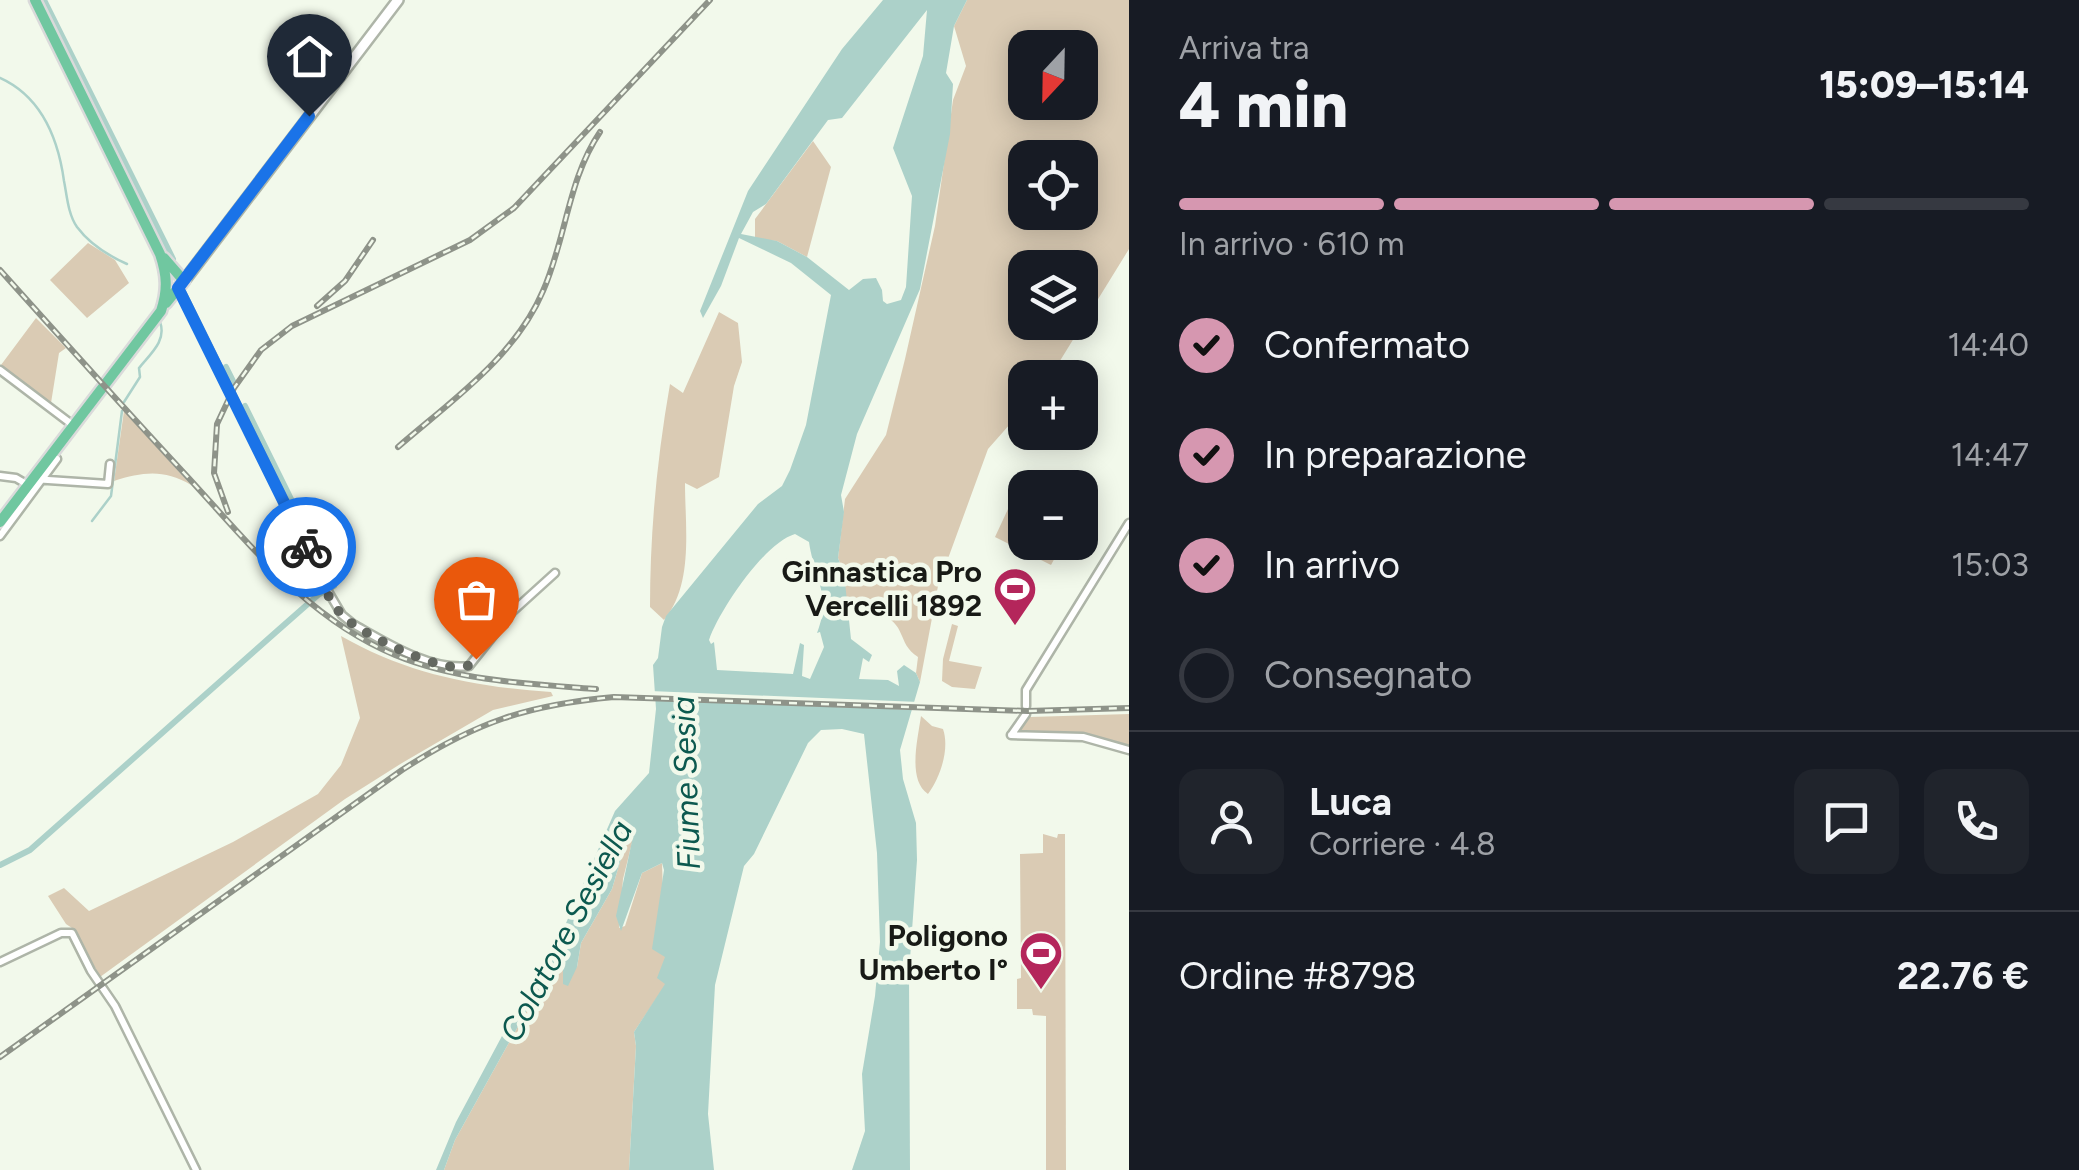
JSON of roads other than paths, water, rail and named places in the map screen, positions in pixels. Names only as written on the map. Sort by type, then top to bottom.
[{"type":"main road","points":[[36,0],[164,262],[181,284]]},
{"type":"main road","points":[[0,522],[398,0]]},
{"type":"main road","points":[[164,262],[181,267],[200,260]]},
{"type":"main road","points":[[160,311],[166,295],[164,262]]},
{"type":"street","points":[[181,284],[342,615],[372,635],[428,660],[463,667],[476,659],[512,612],[555,573]]},
{"type":"street","points":[[0,370],[74,426]]},
{"type":"street","points":[[0,536],[34,481],[56,459]]},
{"type":"street","points":[[0,476],[108,484],[110,464]]},
{"type":"street","points":[[1127,529],[1026,690],[1026,710],[1011,735],[1083,737],[1129,750]]},
{"type":"street","points":[[0,962],[61,932],[72,934],[90,971],[115,1006],[196,1170]]},
{"type":"water","points":[[883,0],[967,0],[954,26],[946,73],[953,84],[950,134],[920,289],[857,434],[841,495],[844,512],[838,558],[844,573],[851,639],[872,655],[869,662],[863,658],[859,679],[888,680],[899,686],[897,671],[904,665],[916,673],[920,682],[900,750],[903,779],[916,823],[917,860],[909,973],[910,1170],[852,1170],[865,1131],[862,1074],[880,942],[877,853],[864,734],[842,729],[821,730],[808,743],[754,854],[744,866],[715,985],[708,1114],[714,1170],[629,1170],[634,1032],[665,984],[657,978],[665,957],[652,949],[662,863],[642,873],[621,931],[616,916],[635,827],[628,835],[612,889],[581,943],[577,967],[568,986],[563,984],[563,962],[531,1003],[455,1140],[444,1170],[436,1170],[456,1122],[526,991],[556,946],[615,811],[649,773],[656,709],[653,665],[658,658],[666,616],[758,504],[782,486],[790,470],[806,425],[831,295],[791,263],[739,238],[721,286],[703,318],[700,311],[748,191],[842,49]],"holes":[[[927,10],[923,56],[893,148],[912,196],[906,287],[901,300],[887,304],[876,278],[863,279],[849,290],[807,257],[777,241],[741,234],[753,212],[766,204],[828,120],[842,118]],[[795,534],[809,542],[822,597],[817,633],[820,632],[824,647],[810,679],[802,676],[804,645],[800,643],[793,674],[717,670],[714,642],[709,640],[722,612],[770,550]]]},
{"type":"waterway","points":[[44,0],[173,259]]},
{"type":"waterway","points":[[0,78],[27,96],[46,120],[77,227],[100,249],[127,264]]},
{"type":"waterway","points":[[124,402],[140,377],[139,368],[159,341],[160,322]]},
{"type":"waterway","points":[[226,367],[234,383]]},
{"type":"waterway","points":[[0,865],[30,850],[318,595],[334,586],[245,406]]},
{"type":"waterway","points":[[92,521],[111,496],[122,411]]},
{"type":"railway","points":[[228,512],[214,473],[217,424],[234,388],[261,350],[292,326],[470,240],[514,208],[710,0]]},
{"type":"railway","points":[[398,447],[480,377],[531,315],[551,271],[581,169],[600,132]]},
{"type":"railway","points":[[317,306],[345,281],[373,240]]},
{"type":"railway","points":[[0,270],[255,551],[333,621],[395,655],[444,671],[494,680],[596,689]]},
{"type":"railway","points":[[0,1057],[402,770],[454,739],[528,711],[614,697],[1028,711],[1129,708]]},
{"type":"place","name":"Ginnastica Pro Vercelli 1892","points":[[1015,627]]},
{"type":"place","name":"Poligono Umberto I°","points":[[1041,991]]},
{"type":"water label","name":"Fiume Sesia","points":[[686,783]]},
{"type":"water label","name":"Colatore Sesiella","points":[[566,931]]}]
